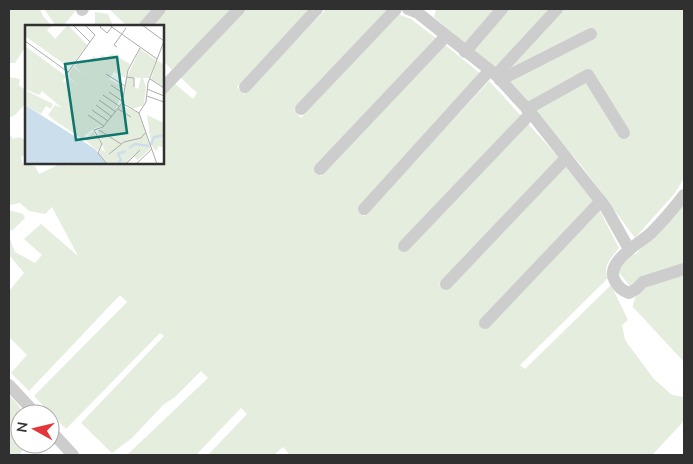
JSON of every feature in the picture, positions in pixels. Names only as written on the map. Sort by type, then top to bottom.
[{"type":"street","points":[[146,25],[160,9]]},
{"type":"street","points":[[164,87],[239,9]]},
{"type":"street","points":[[245,87],[317,9]]},
{"type":"street","points":[[301,109],[396,9]]},
{"type":"street","points":[[465,52],[502,9]]},
{"type":"street","points":[[364,209],[557,9]]},
{"type":"street","points":[[416,10],[495,75],[529,111],[601,201],[619,228],[629,249]]},
{"type":"street","points":[[495,75],[591,34]]},
{"type":"street","points":[[320,169],[446,36]]},
{"type":"street","points":[[404,246],[529,111],[588,75],[624,133]]},
{"type":"street","points":[[446,284],[566,158]]},
{"type":"street","points":[[684,195],[652,232],[629,249],[615,265],[613,272],[614,279],[626,292],[633,292],[643,282],[684,269]]},
{"type":"street","points":[[485,323],[601,201]]},
{"type":"street","points":[[9,386],[26,404]]},
{"type":"street","points":[[60,441],[72,455]]},
{"type":"shaded area","points":[[9,9],[40,9],[43,16],[51,25],[25,25],[25,48],[15,63],[9,63]]},
{"type":"shaded area","points":[[44,9],[77,9],[64,25],[55,25]]},
{"type":"shaded area","points":[[109,9],[155,9],[141,25],[126,25]]},
{"type":"shaded area","points":[[168,9],[232,9],[174,72],[164,62],[164,25],[153,25]]},
{"type":"shaded area","points":[[244,9],[310,9],[237,87],[244,94],[326,9],[388,10],[294,110],[301,118],[398,14],[411,19],[437,39],[315,170],[321,176],[444,44],[481,74],[358,211],[364,216],[489,81],[560,159],[439,285],[445,290],[564,165],[595,203],[479,324],[485,329],[600,211],[619,248],[607,266],[606,274],[608,278],[520,365],[525,369],[611,285],[628,320],[622,325],[625,340],[654,379],[672,395],[684,397],[684,421],[652,455],[290,455],[283,447],[274,455],[208,455],[247,414],[241,408],[196,455],[127,455],[208,378],[201,371],[175,397],[163,405],[132,438],[112,453],[81,423],[164,336],[160,333],[66,429],[60,423],[60,404],[42,404],[34,396],[127,302],[120,295],[29,391],[11,373],[27,355],[9,337],[9,291],[24,273],[9,255],[9,237],[15,252],[35,263],[42,255],[24,239],[41,224],[78,256],[52,207],[45,214],[29,211],[20,203],[9,205],[9,133],[13,139],[19,137],[25,140],[25,154],[21,158],[23,164],[35,166],[39,174],[60,164],[69,166],[70,164],[164,164],[164,94],[174,83],[193,99],[197,93],[180,77]]},
{"type":"shaded area","points":[[436,9],[499,9],[468,46],[434,17]]},
{"type":"shaded area","points":[[507,9],[551,9],[496,71],[472,51]]},
{"type":"shaded area","points":[[561,9],[684,9],[684,178],[675,193],[635,238],[581,165],[532,108],[590,71],[529,104],[502,76]]},
{"type":"shaded area","points":[[95,12],[108,14],[113,25],[95,25]]},
{"type":"shaded area","points":[[9,77],[20,79],[19,85],[25,90],[25,104],[15,115],[9,118]]},
{"type":"shaded area","points":[[684,198],[684,265],[649,274],[630,286],[616,269],[630,255],[636,254]]},
{"type":"shaded area","points":[[9,210],[23,214],[25,218],[12,231],[9,228]]},
{"type":"shaded area","points":[[684,275],[684,362],[633,307],[635,298],[644,287]]},
{"type":"shaded area","points":[[9,395],[17,404],[10,404],[10,454],[20,454],[9,455]]}]
